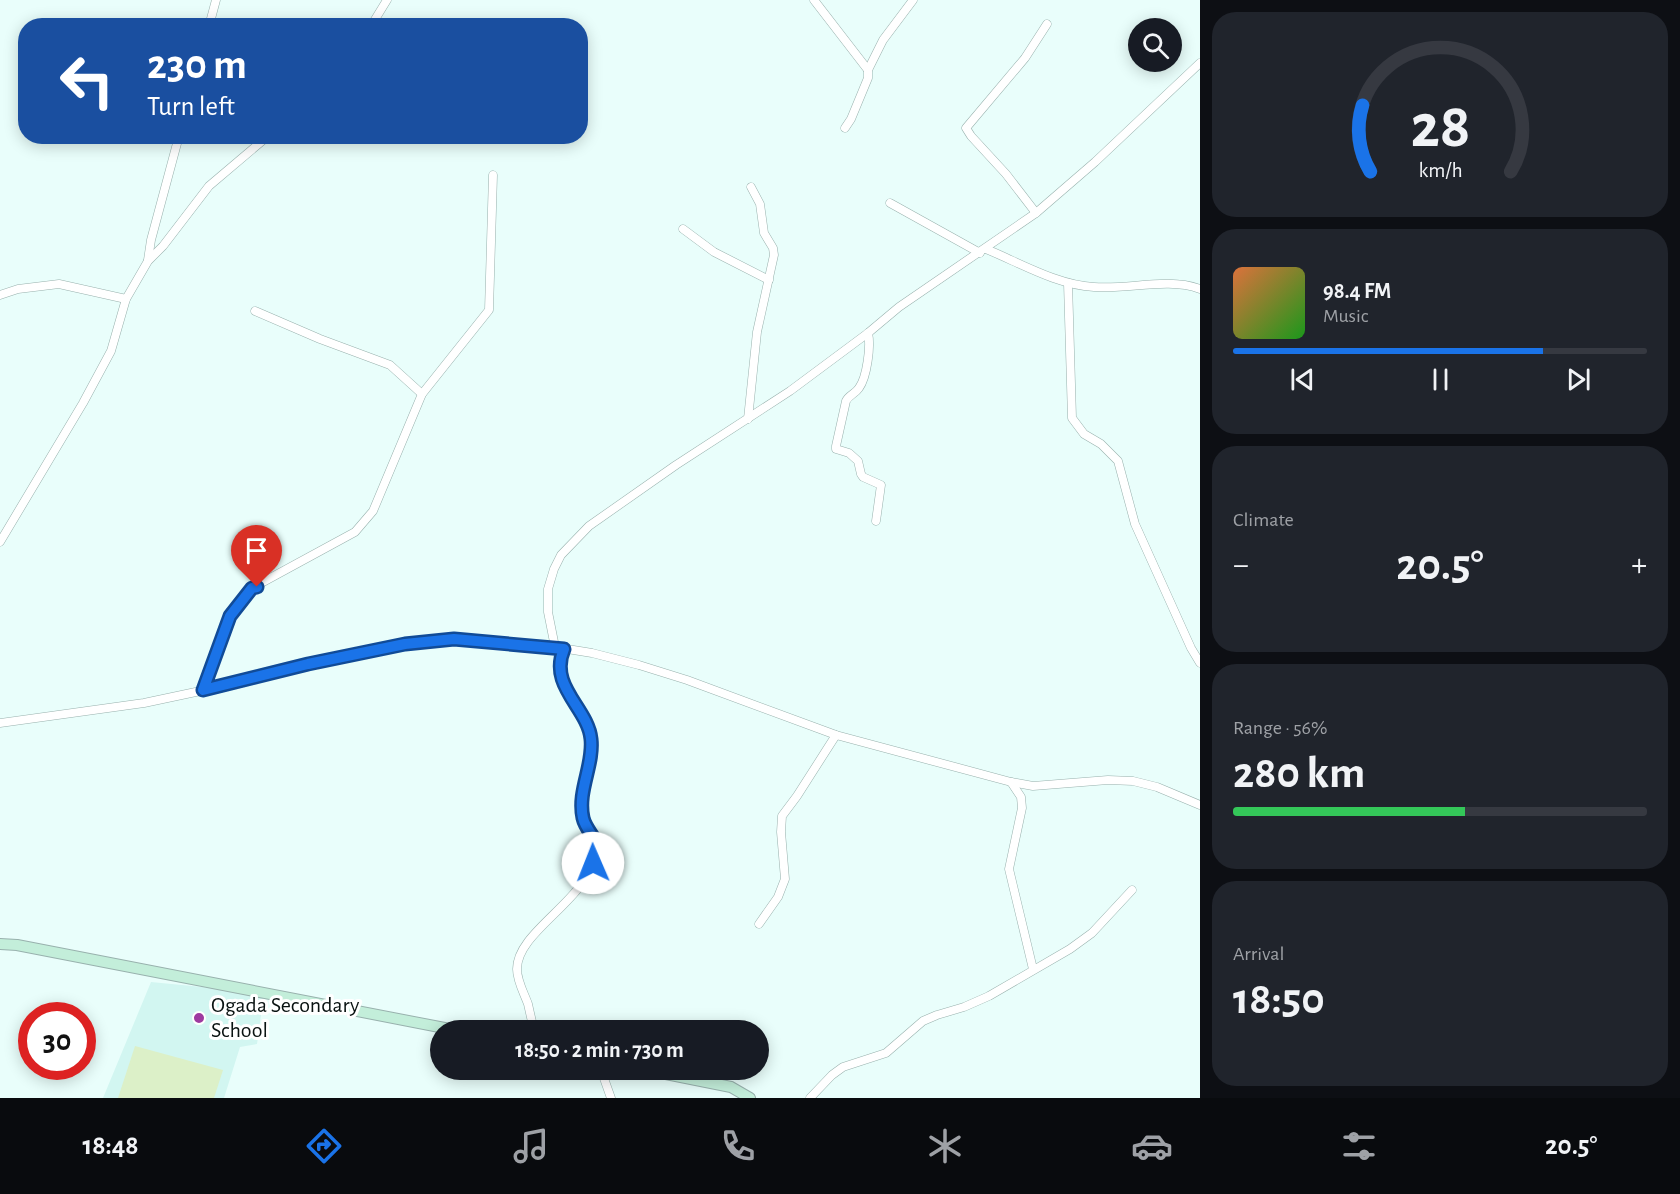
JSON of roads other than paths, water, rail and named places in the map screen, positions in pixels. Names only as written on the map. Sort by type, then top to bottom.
[{"type":"main road","points":[[0,944],[17,945],[430,1025]]},
{"type":"main road","points":[[693,1080],[731,1088],[750,1098]]},
{"type":"street","points":[[211,18],[216,0]]},
{"type":"street","points":[[376,18],[387,0]]},
{"type":"street","points":[[814,0],[868,70]]},
{"type":"street","points":[[845,128],[851,119],[868,78],[868,70],[883,40],[913,0]]},
{"type":"street","points":[[1036,213],[966,128],[1025,58],[1047,24]]},
{"type":"street","points":[[555,647],[548,612],[548,589],[554,569],[569,545],[589,526],[790,391],[899,307],[1036,213],[1095,162],[1200,63]]},
{"type":"street","points":[[148,261],[151,240],[177,144]]},
{"type":"street","points":[[0,542],[111,351],[126,299],[148,261],[163,246],[209,186],[259,144]]},
{"type":"street","points":[[203,690],[230,616],[252,588],[355,532],[374,511],[422,394],[489,310],[493,175]]},
{"type":"street","points":[[748,419],[757,332],[774,252],[764,233],[760,204],[751,187]]},
{"type":"street","points":[[890,203],[983,251],[1068,283],[1097,288],[1189,285],[1200,289]]},
{"type":"street","points":[[683,229],[714,252],[769,280]]},
{"type":"street","points":[[1068,283],[1072,418],[1084,434],[1101,444],[1118,461],[1135,524],[1200,663]]},
{"type":"street","points":[[0,295],[18,289],[59,284],[126,299]]},
{"type":"street","points":[[255,310],[320,339],[390,364],[422,394]]},
{"type":"street","points":[[868,333],[870,351],[860,387],[846,401],[836,449],[849,453],[858,461],[863,477],[881,484],[876,521]]},
{"type":"street","points":[[0,723],[144,703],[308,664],[405,644],[454,639],[555,647],[620,660],[677,677],[836,735],[1011,782],[1033,786],[1108,780],[1133,781],[1157,787],[1200,805]]},
{"type":"street","points":[[531,1020],[518,975],[518,962],[531,939],[579,889],[593,863],[596,852],[596,842],[586,825],[582,806],[591,738],[567,691],[560,664],[564,649]]},
{"type":"street","points":[[759,924],[778,897],[785,879],[782,816],[836,735]]},
{"type":"street","points":[[1011,782],[1021,797],[1022,808],[1009,869],[1033,969]]},
{"type":"street","points":[[810,1098],[843,1067],[886,1053],[923,1021],[989,996],[1070,949],[1092,933],[1132,890]]},
{"type":"street","points":[[605,1080],[611,1098]]},
{"type":"place","name":"Ogada Secondary School","points":[[199,1018]]}]
